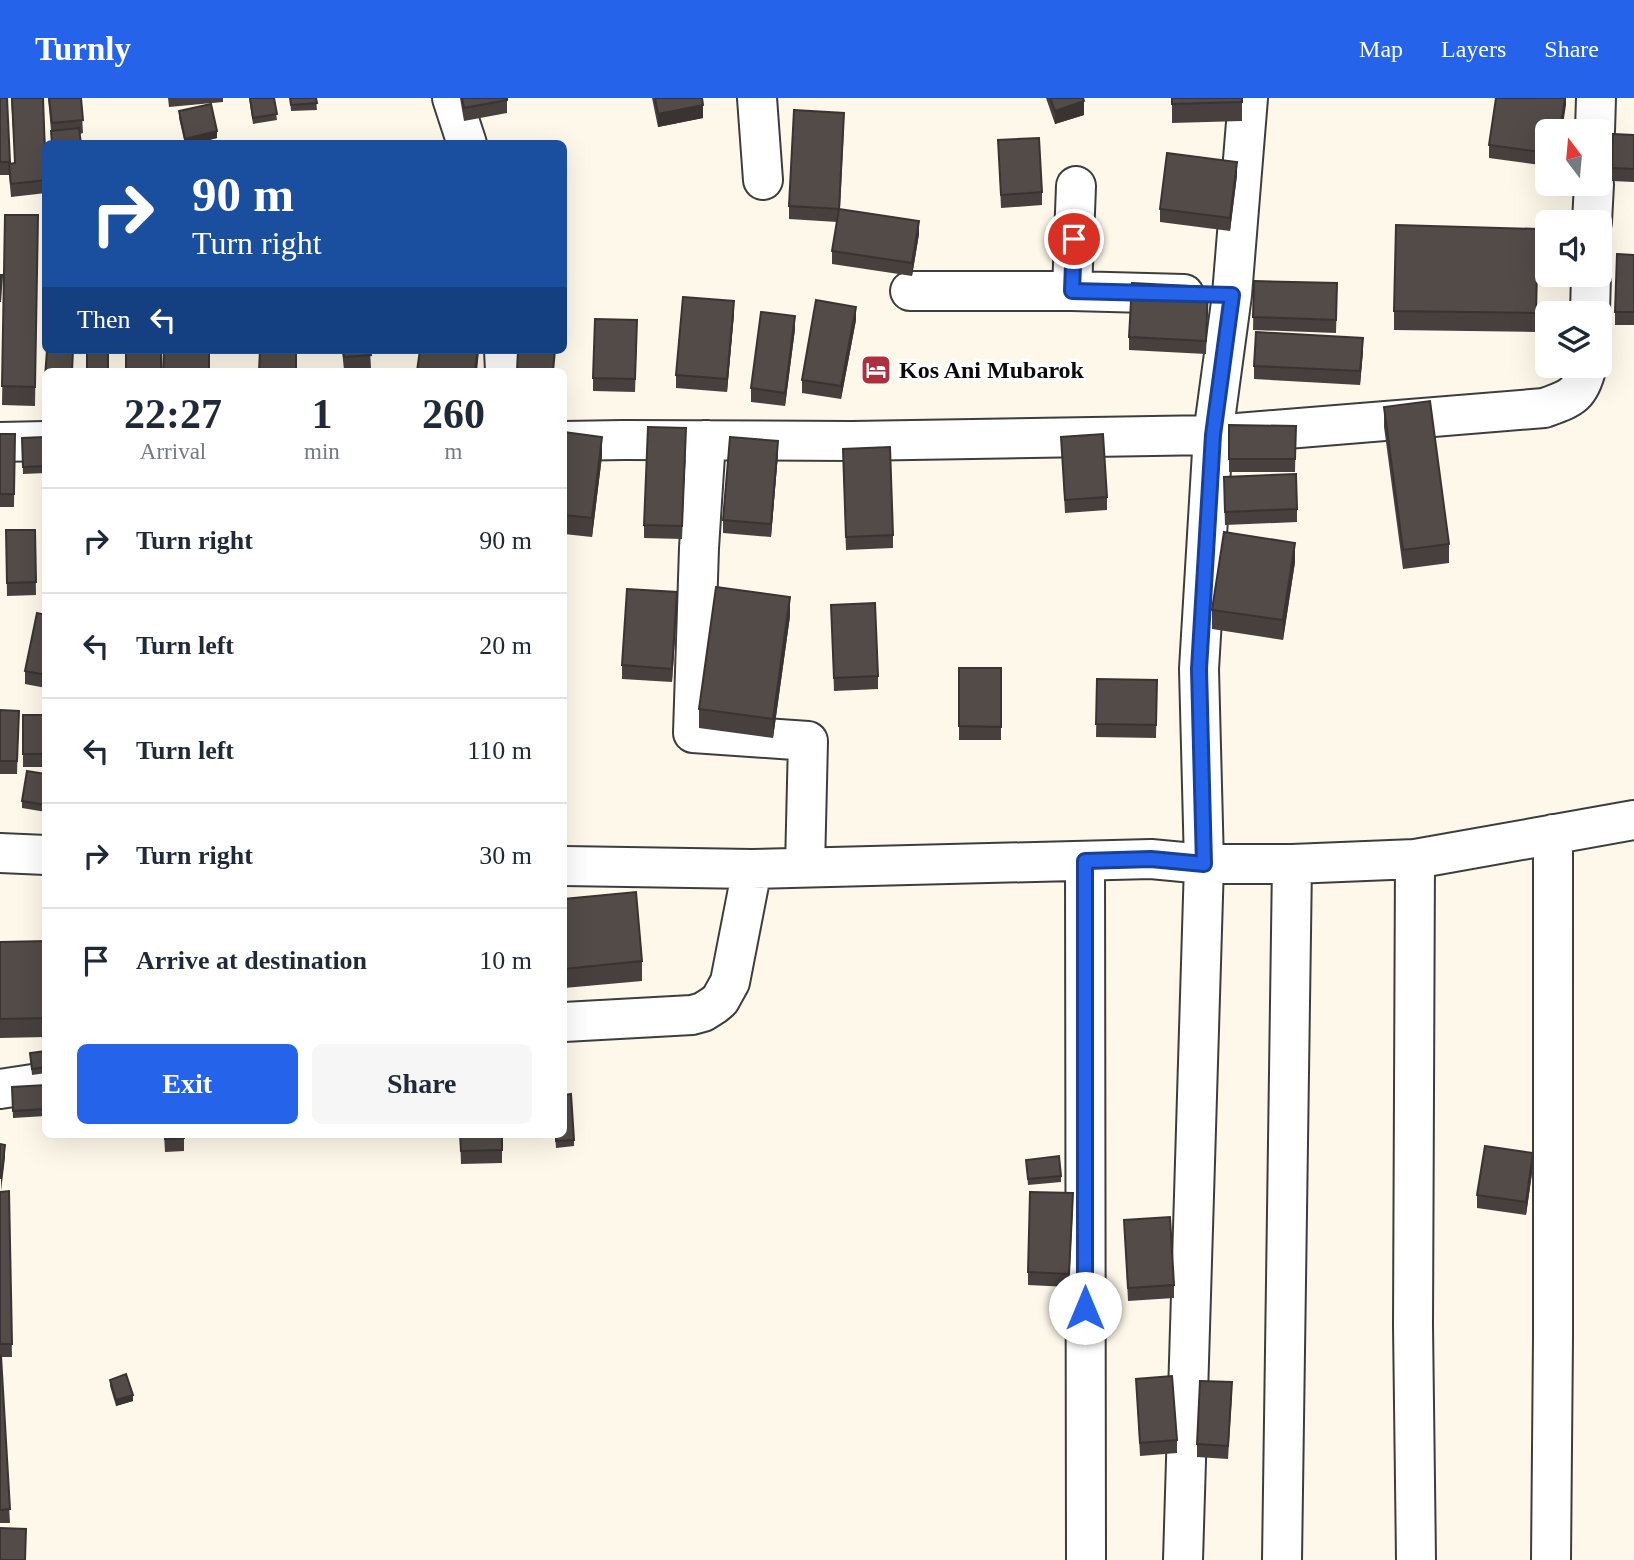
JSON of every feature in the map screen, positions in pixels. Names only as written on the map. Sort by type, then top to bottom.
[{"type":"street","points":[[453,98],[466,140]]},
{"type":"street","points":[[757,98],[763,180]]},
{"type":"street","points":[[1183,1560],[1204,864],[1199,669],[1213,435],[1232,295],[1248,98]]},
{"type":"street","points":[[1595,119],[1596,98]]},
{"type":"street","points":[[1072,291],[1076,186]]},
{"type":"street","points":[[910,291],[1232,295]]},
{"type":"street","points":[[567,441],[852,441],[1213,435],[1544,408],[1567,400],[1579,390],[1584,378]]},
{"type":"street","points":[[706,440],[699,548],[693,733],[808,741],[805,867]]},
{"type":"street","points":[[0,442],[42,441]]},
{"type":"street","points":[[567,866],[752,869],[1151,859],[1204,864],[1292,864],[1415,859],[1634,820]]},
{"type":"street","points":[[1551,1560],[1553,834]]},
{"type":"street","points":[[0,853],[42,855]]},
{"type":"street","points":[[1415,859],[1413,1325],[1416,1560]]},
{"type":"street","points":[[1085,861],[1086,1560]]},
{"type":"street","points":[[1282,1560],[1292,864]]},
{"type":"street","points":[[567,1022],[692,1015],[714,1005],[730,982],[752,869]]},
{"type":"street","points":[[0,1089],[42,1083]]},
{"type":"building","points":[[0,98],[7,98],[10,162],[0,162]]},
{"type":"building","points":[[12,98],[43,98],[42,180],[11,184],[9,164],[15,163]]},
{"type":"building","points":[[49,98],[81,98],[83,120],[52,123]]},
{"type":"building","points":[[250,98],[274,98],[277,114],[253,118]]},
{"type":"building","points":[[290,98],[316,98],[317,103],[291,105]]},
{"type":"building","points":[[462,98],[507,98],[507,100],[464,108]]},
{"type":"building","points":[[655,98],[702,98],[703,105],[658,114]]},
{"type":"building","points":[[1050,98],[1083,98],[1084,101],[1055,111]]},
{"type":"building","points":[[1172,98],[1242,98],[1242,102],[1172,104]]},
{"type":"building","points":[[1496,98],[1565,98],[1562,119],[1535,119],[1535,151],[1489,145]]},
{"type":"building","points":[[211,104],[217,131],[185,139],[179,111]]},
{"type":"building","points":[[794,110],[844,113],[839,209],[789,206]]},
{"type":"building","points":[[79,128],[80,140],[52,140],[51,131]]},
{"type":"building","points":[[1613,134],[1634,135],[1634,169],[1612,168]]},
{"type":"building","points":[[1039,138],[1042,192],[1001,195],[998,140]]},
{"type":"building","points":[[1167,153],[1237,162],[1230,218],[1160,209]]},
{"type":"building","points":[[839,209],[919,221],[912,263],[832,251]]},
{"type":"building","points":[[5,215],[38,215],[35,387],[2,386]]},
{"type":"building","points":[[1396,225],[1535,229],[1535,313],[1394,311]]},
{"type":"building","points":[[1617,254],[1634,255],[1634,312],[1615,312]]},
{"type":"building","points":[[1254,281],[1337,283],[1336,320],[1253,317]]},
{"type":"building","points":[[1132,283],[1208,287],[1206,341],[1129,337]]},
{"type":"building","points":[[683,297],[734,301],[727,379],[676,375]]},
{"type":"building","points":[[816,300],[856,307],[841,386],[802,380]]},
{"type":"building","points":[[761,312],[795,316],[785,393],[751,388]]},
{"type":"building","points":[[595,319],[637,320],[635,379],[593,378]]},
{"type":"building","points":[[1256,332],[1363,338],[1360,371],[1254,366]]},
{"type":"building","points":[[47,354],[73,354],[72,368],[46,368]]},
{"type":"building","points":[[87,354],[108,354],[108,368],[87,368]]},
{"type":"building","points":[[126,354],[161,354],[161,368],[126,368]]},
{"type":"building","points":[[164,354],[209,354],[209,368],[163,368]]},
{"type":"building","points":[[260,354],[296,354],[296,368],[259,368]]},
{"type":"building","points":[[344,354],[371,355],[344,357]]},
{"type":"building","points":[[419,354],[477,354],[475,368],[417,368]]},
{"type":"building","points":[[518,354],[555,354],[553,368],[517,368]]},
{"type":"building","points":[[1430,401],[1449,544],[1403,550],[1384,407]]},
{"type":"building","points":[[1229,425],[1296,426],[1295,459],[1229,459]]},
{"type":"building","points":[[648,427],[686,428],[682,526],[644,525]]},
{"type":"building","points":[[567,432],[602,437],[592,518],[567,515]]},
{"type":"building","points":[[0,434],[15,434],[14,494],[0,494]]},
{"type":"building","points":[[1103,434],[1107,497],[1065,500],[1061,437]]},
{"type":"building","points":[[42,437],[42,466],[23,467],[22,438]]},
{"type":"building","points":[[730,437],[778,441],[771,524],[723,520]]},
{"type":"building","points":[[890,447],[893,535],[846,537],[843,449]]},
{"type":"building","points":[[1296,474],[1297,509],[1225,512],[1224,477]]},
{"type":"building","points":[[6,530],[35,530],[36,582],[7,583]]},
{"type":"building","points":[[1224,532],[1295,543],[1283,620],[1212,610]]},
{"type":"building","points":[[716,587],[790,597],[773,719],[699,709]]},
{"type":"building","points":[[627,589],[677,592],[672,669],[622,665]]},
{"type":"building","points":[[875,603],[878,676],[834,678],[831,605]]},
{"type":"building","points":[[37,613],[42,614],[42,674],[25,671]]},
{"type":"building","points":[[959,668],[1001,668],[1001,727],[959,726]]},
{"type":"building","points":[[1097,679],[1157,680],[1156,725],[1096,724]]},
{"type":"building","points":[[0,710],[19,711],[17,761],[0,761]]},
{"type":"building","points":[[23,715],[42,715],[42,754],[23,754]]},
{"type":"building","points":[[27,771],[42,773],[42,804],[22,801]]},
{"type":"building","points":[[636,892],[642,961],[567,969],[567,899]]},
{"type":"building","points":[[42,941],[42,1018],[0,1019],[0,942]]},
{"type":"building","points":[[42,1052],[42,1068],[32,1069],[30,1053]]},
{"type":"building","points":[[42,1085],[42,1109],[13,1111],[12,1087]]},
{"type":"building","points":[[571,1094],[574,1140],[556,1141],[556,1138],[567,1138],[567,1095]]},
{"type":"building","points":[[460,1138],[502,1138],[502,1150],[461,1151]]},
{"type":"building","points":[[0,1144],[5,1145],[1,1178],[0,1178]]},
{"type":"building","points":[[1485,1146],[1533,1153],[1526,1202],[1477,1195]]},
{"type":"building","points":[[1059,1156],[1061,1176],[1028,1179],[1026,1160]]},
{"type":"building","points":[[9,1191],[12,1344],[0,1344],[0,1192]]},
{"type":"building","points":[[1030,1192],[1073,1193],[1069,1274],[1028,1272]]},
{"type":"building","points":[[1170,1217],[1174,1285],[1128,1288],[1124,1220]]},
{"type":"building","points":[[0,1356],[10,1509],[0,1510]]},
{"type":"building","points":[[126,1374],[133,1395],[116,1400],[110,1380]]},
{"type":"building","points":[[1172,1376],[1177,1440],[1140,1443],[1136,1379]]},
{"type":"building","points":[[1200,1381],[1232,1382],[1228,1446],[1197,1444]]},
{"type":"building","points":[[0,1528],[26,1529],[25,1560],[0,1560]]},
{"type":"place","name":"Kos Ani Mubarok","points":[[876,370]]},
{"type":"route","points":[[1074,239],[1072,291],[1232,295],[1213,435],[1199,669],[1204,864],[1151,859],[1085,861],[1085,1308]]}]
